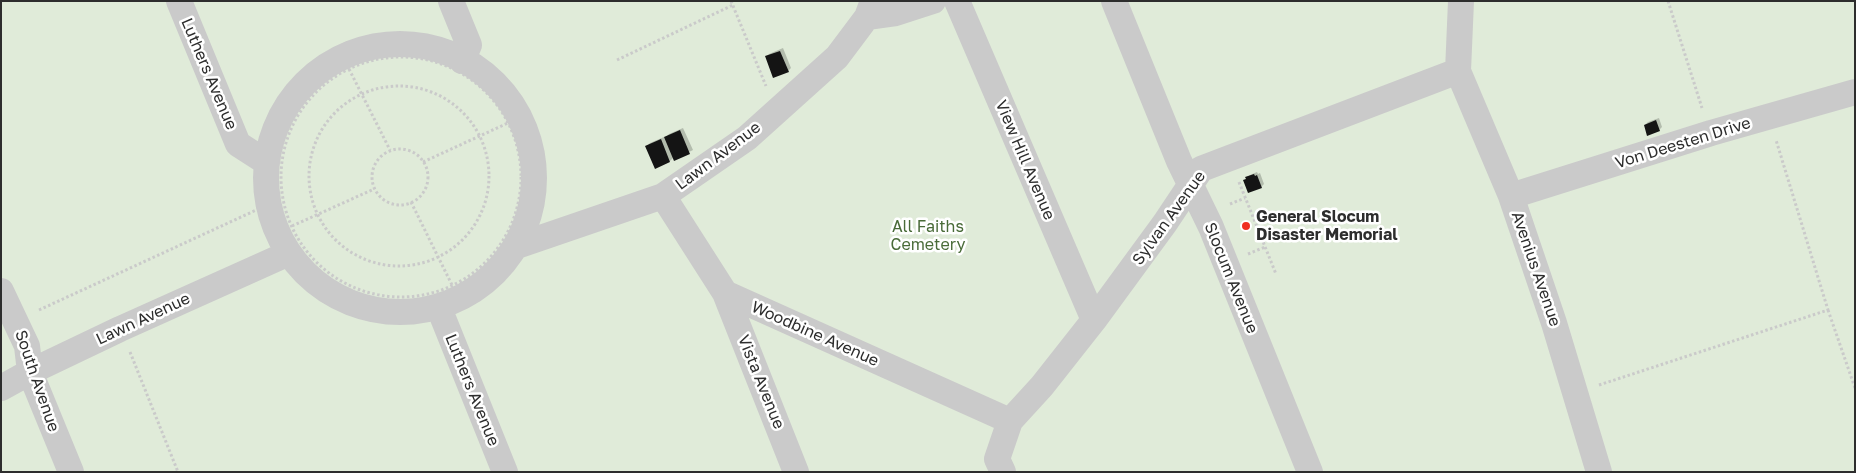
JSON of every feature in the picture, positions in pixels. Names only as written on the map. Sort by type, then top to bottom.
[{"type":"lane","name":"Luthers Avenue","points":[[179,1],[238,144],[266,162]]},
{"type":"lane","points":[[451,1],[469,45],[462,61]]},
{"type":"lane","points":[[870,9],[896,13],[933,1]]},
{"type":"lane","name":"View Hill Avenue","points":[[957,1],[1094,320]]},
{"type":"lane","name":"Slocum Avenue","points":[[1114,1],[1179,161],[1211,227],[1310,472]]},
{"type":"lane","points":[[1458,71],[1461,1]]},
{"type":"lane","name":"Lawn Avenue","points":[[518,246],[664,196],[747,138],[837,57],[870,9]]},
{"type":"lane","points":[[417,45],[462,61],[492,84],[518,116],[531,148],[535,182],[533,198],[530,215],[518,246],[497,273],[470,294],[439,308],[397,312],[355,304],[318,282],[287,254],[266,206],[266,162],[277,121],[300,86],[334,60],[374,46],[417,45]]},
{"type":"lane","name":"Sylvan Avenue","points":[[1003,472],[997,459],[1010,421],[1042,386],[1094,320],[1165,223],[1201,169],[1458,71]]},
{"type":"lane","name":"Avenius Avenue","points":[[1458,71],[1511,196],[1554,323],[1599,472]]},
{"type":"lane","name":"Von Deesten Drive","points":[[1511,196],[1855,92]]},
{"type":"lane","points":[[664,196],[725,293]]},
{"type":"lane","name":"Lawn Avenue","points":[[1,388],[120,329],[287,254]]},
{"type":"lane","name":"South Avenue","points":[[1,292],[27,346],[30,372],[70,472]]},
{"type":"lane","name":"Woodbine Avenue","points":[[725,293],[1010,421]]},
{"type":"lane","name":"Vista Avenue","points":[[725,293],[796,472]]},
{"type":"lane","name":"Luthers Avenue","points":[[439,308],[505,472]]},
{"type":"path","points":[[1668,1],[1711,134]]},
{"type":"path","points":[[617,60],[732,3],[777,111]]},
{"type":"path","points":[[385,58],[418,58],[450,67],[479,84],[501,109],[508,123],[516,139],[522,168],[520,198],[511,226],[496,251],[475,272],[452,285],[421,295],[391,297],[362,291],[336,278],[313,258],[295,235],[283,204],[280,170],[287,138],[302,108],[324,84],[349,69],[385,58]]},
{"type":"path","points":[[349,69],[390,150]]},
{"type":"path","points":[[388,87],[416,88],[442,97],[464,114],[480,136],[487,158],[489,182],[484,205],[474,226],[458,244],[438,257],[419,264],[399,266],[378,264],[359,257],[342,246],[328,232],[317,214],[310,192],[309,168],[314,145],[325,124],[336,112],[362,94],[388,87]]},
{"type":"path","points":[[1769,117],[1828,310],[1855,388]]},
{"type":"path","points":[[423,162],[508,123]]},
{"type":"path","points":[[405,149],[418,156],[423,162],[428,176],[427,184],[423,192],[412,202],[398,205],[390,203],[384,200],[374,189],[372,182],[374,166],[383,154],[390,150],[405,149]]},
{"type":"path","points":[[1237,177],[1276,274]]},
{"type":"path","points":[[292,226],[374,189]]},
{"type":"path","points":[[412,202],[452,285]]},
{"type":"path","points":[[15,321],[266,206]]},
{"type":"path","points":[[1574,393],[1828,310]]},
{"type":"path","points":[[120,329],[178,472]]},
{"type":"green space","name":"All Faiths Cemetery","points":[[1,1],[1855,1],[1855,472],[1,472]]},
{"type":"building","points":[[780,51],[789,72],[773,78],[765,56]]},
{"type":"building","points":[[1656,120],[1660,131],[1647,136],[1644,125]]},
{"type":"building","points":[[680,130],[690,154],[674,161],[664,137]]},
{"type":"building","points":[[661,139],[670,162],[655,169],[645,146]]},
{"type":"building","points":[[1254,174],[1255,176],[1257,175],[1262,188],[1248,193],[1243,180],[1246,179],[1245,177]]},
{"type":"place","name":"General Slocum Disaster Memorial","points":[[1246,226]]}]
